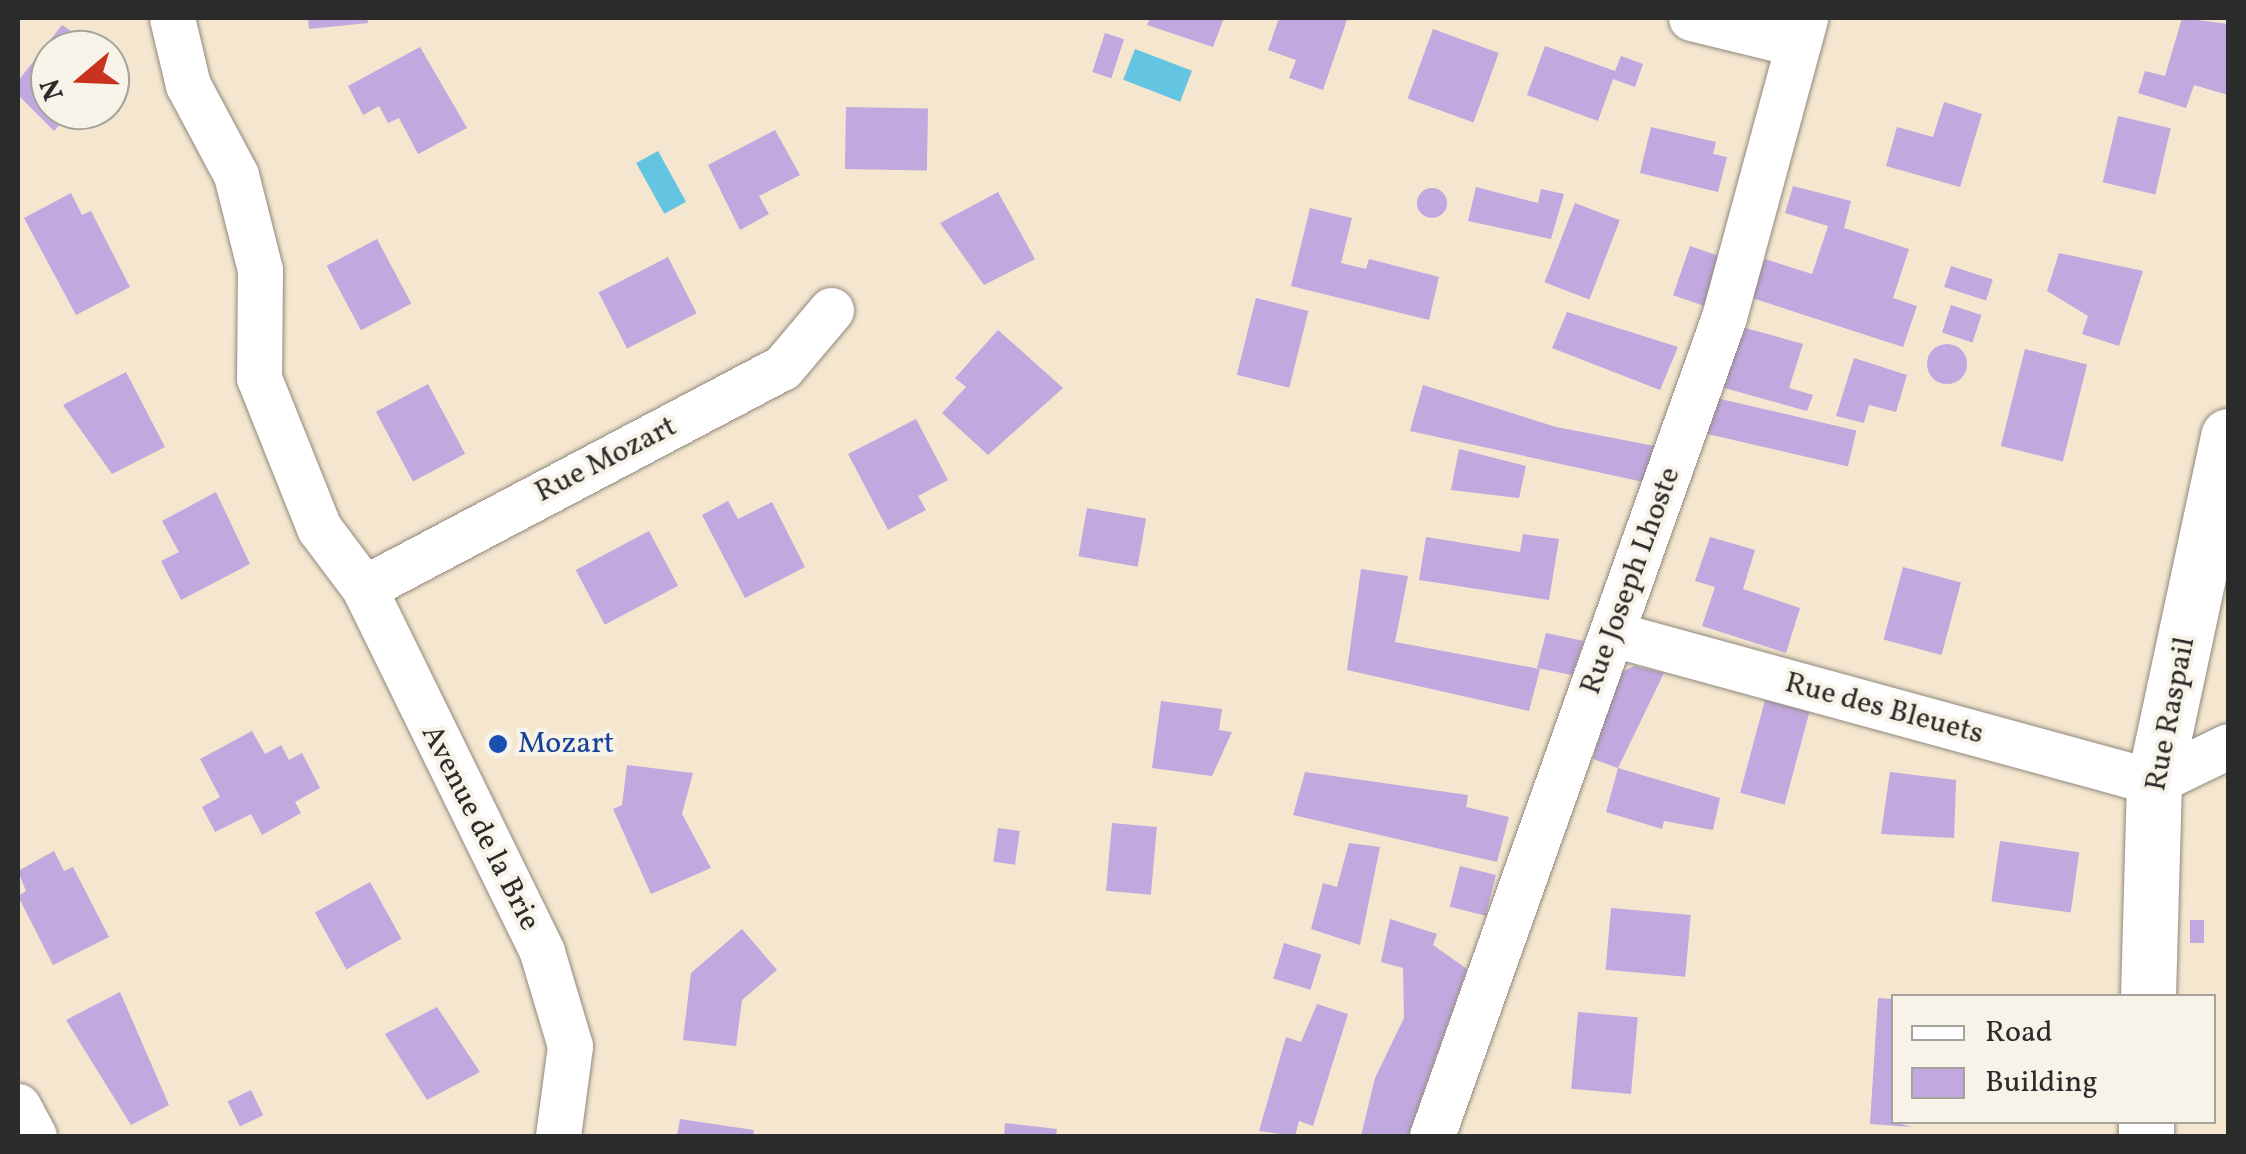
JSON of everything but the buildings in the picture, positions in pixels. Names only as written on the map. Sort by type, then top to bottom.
[{"type":"street","name":"Avenue de la Brie","points":[[172,18],[188,85],[236,176],[260,270],[259,378],[319,528],[364,588],[542,952],[570,1046],[558,1136]]},
{"type":"street","points":[[1690,18],[1802,31]]},
{"type":"street","name":"Rue Joseph Lhoste","points":[[1432,1136],[1724,318],[1802,31]]},
{"type":"street","name":"Rue Mozart","points":[[364,588],[782,368],[831,310]]},
{"type":"street","name":"Rue Raspail","points":[[2148,994],[2154,782],[2228,436]]},
{"type":"street","name":"Rue des Bleuets","points":[[1613,634],[2154,782]]},
{"type":"street","points":[[2154,782],[2228,746]]},
{"type":"street","points":[[18,1106],[34,1136]]},
{"type":"water","points":[[1135,49],[1192,71],[1180,102],[1123,80]]},
{"type":"water","points":[[658,151],[686,202],[664,214],[636,163]]},
{"type":"place","name":"Mozart","points":[[498,744]]}]
